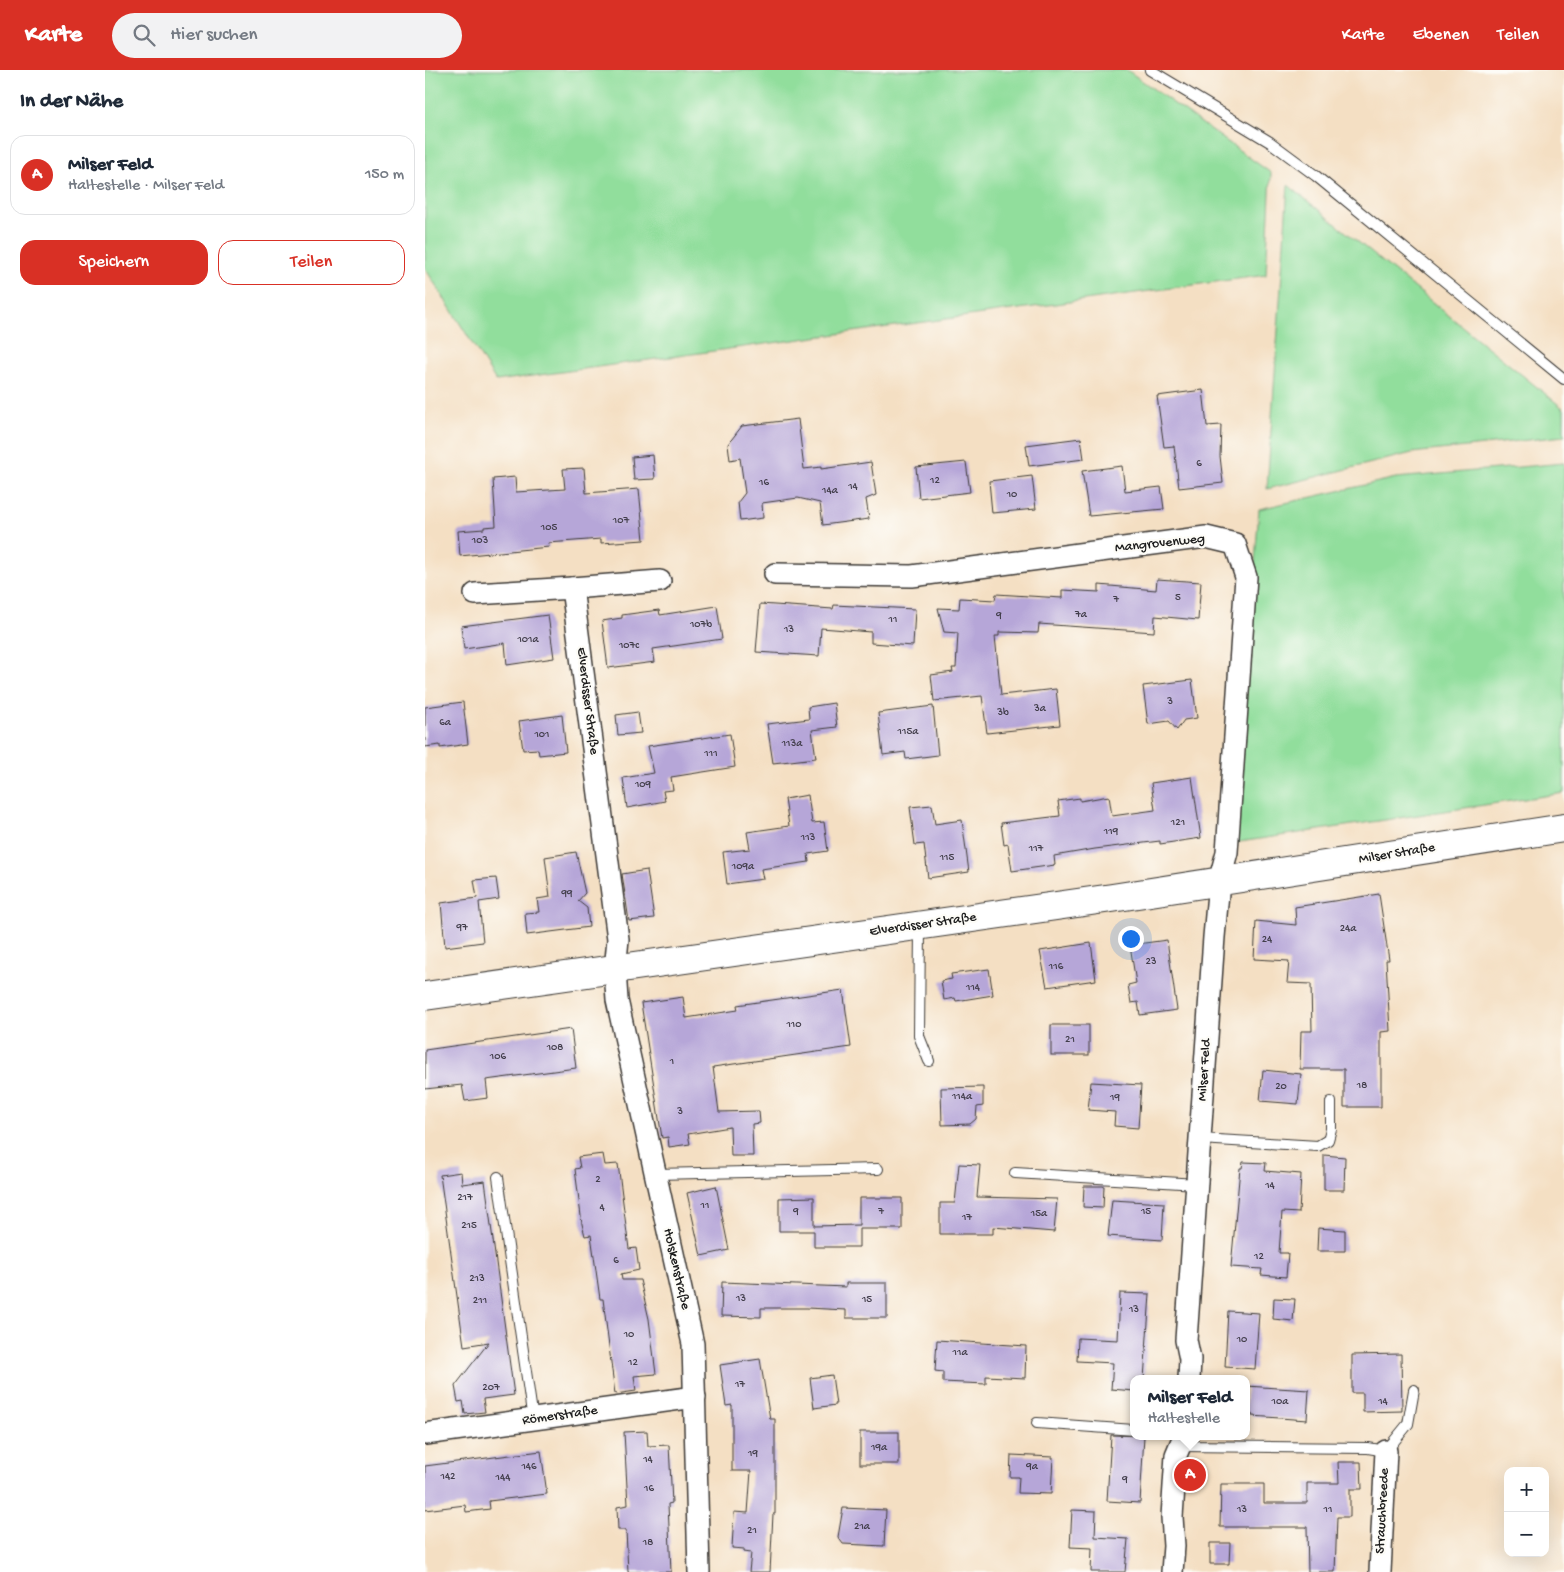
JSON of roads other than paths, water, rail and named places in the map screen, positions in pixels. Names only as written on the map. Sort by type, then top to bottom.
[{"type":"street","name":"Mangrovenweg","points":[[775,574],[912,576],[1206,537],[1235,544],[1246,577],[1225,881]]},
{"type":"street","points":[[475,594],[660,581]]},
{"type":"street","name":"Elverdisser Straße","points":[[572,588],[618,939],[615,970]]},
{"type":"street","name":"Milser Straße","points":[[1225,881],[1564,828]]},
{"type":"street","name":"Elverdisser Straße","points":[[425,996],[1225,881]]},
{"type":"street","name":"Milser Feld","points":[[1189,1375],[1190,1359],[1186,1340],[1200,1139],[1225,881]]},
{"type":"street","name":"Holskenstraße","points":[[615,970],[617,1000],[693,1344],[699,1572]]},
{"type":"street","name":"Römerstraße","points":[[425,1434],[695,1397]]},
{"type":"street","points":[[1172,1572],[1174,1546],[1172,1508],[1176,1455],[1182,1441]]},
{"type":"street","name":"Strauchbreede","points":[[1379,1572],[1386,1451]]},
{"type":"lane","points":[[1150,70],[1270,142],[1317,176],[1564,379]]},
{"type":"lane","points":[[920,926],[919,1036],[929,1061]]},
{"type":"lane","points":[[1200,1139],[1318,1146],[1328,1140],[1331,1129],[1331,1102]]},
{"type":"lane","points":[[655,1174],[878,1169]]},
{"type":"lane","points":[[1015,1173],[1197,1184]]},
{"type":"lane","points":[[498,1177],[533,1420]]},
{"type":"lane","points":[[1182,1441],[1368,1448],[1386,1451],[1408,1424],[1414,1390]]},
{"type":"lane","points":[[1037,1423],[1130,1430]]},
{"type":"place","name":"Milser Feld","points":[[1190,1475]]}]
